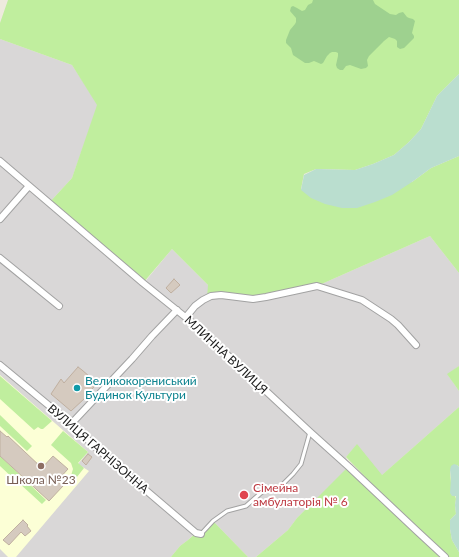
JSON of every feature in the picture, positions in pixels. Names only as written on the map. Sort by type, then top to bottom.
[{"type":"street","name":"МЛИННА ВУЛИЦЯ","points":[[0,161],[143,283],[194,324],[445,557]]},
{"type":"street","points":[[0,219],[29,186]]},
{"type":"street","points":[[0,258],[59,306]]},
{"type":"street","points":[[186,317],[203,300],[212,296],[221,295],[253,299],[317,286],[362,300],[391,318],[416,345]]},
{"type":"street","points":[[71,424],[178,310]]},
{"type":"street","name":"ВУЛИЦЯ ГАРНІЗОННА","points":[[0,365],[71,424],[101,452],[198,534]]},
{"type":"lane","points":[[198,534],[227,510],[246,506],[262,492],[280,487],[289,479],[301,464],[310,432]]},
{"type":"shaded area","points":[[0,39],[72,65],[98,105],[72,178],[49,203],[144,283],[172,249],[208,285],[317,286],[430,236],[459,273],[459,366],[448,375],[459,391],[459,407],[381,476],[357,445],[346,457],[349,467],[297,518],[288,530],[256,557],[248,557],[213,521],[201,534],[195,533],[180,546],[171,557],[0,557]]},
{"type":"shaded area","points":[[459,74],[459,156],[431,168],[392,195],[357,208],[342,208],[325,204],[311,198],[301,190],[304,175],[316,169],[355,170],[394,155],[421,129],[437,96]]},
{"type":"shaded area","name":"Школа №23","points":[[0,375],[88,452],[78,464],[89,471],[16,557],[8,557],[0,549]]},
{"type":"shaded area","points":[[454,464],[459,467],[459,552],[452,540],[450,529],[450,520],[456,514],[456,496],[452,496],[450,493],[450,470],[451,466]]},
{"type":"green space","points":[[8,0],[459,0],[459,74],[437,96],[421,129],[394,155],[373,164],[355,170],[316,169],[304,174],[301,189],[412,182],[431,168],[459,156],[459,273],[430,236],[317,286],[261,298],[221,295],[207,298],[208,285],[172,249],[143,283],[49,203],[72,178],[97,105],[72,65],[0,39],[0,23]]},
{"type":"green space","points":[[313,0],[373,0],[375,4],[390,14],[396,15],[403,12],[407,17],[413,19],[415,21],[412,33],[414,38],[404,48],[400,49],[397,47],[397,41],[389,37],[369,56],[367,60],[368,66],[366,68],[361,69],[350,65],[346,66],[343,70],[340,70],[336,65],[338,53],[336,52],[330,53],[321,64],[314,61],[305,63],[293,55],[291,48],[286,43],[286,40],[290,30],[296,22],[296,18],[290,11],[291,7],[293,6],[302,11],[312,3]]},
{"type":"green space","points":[[459,366],[459,391],[447,374]]},
{"type":"green space","points":[[0,376],[52,421],[43,429],[38,427],[34,430],[0,399]]},
{"type":"green space","points":[[459,407],[459,467],[457,465],[450,470],[452,496],[455,496],[456,499],[456,514],[450,520],[450,529],[452,540],[459,552],[459,557],[449,557],[376,488],[346,457],[357,444],[382,475]]},
{"type":"green space","points":[[0,415],[32,446],[27,451],[0,426]]},
{"type":"green space","points":[[63,431],[88,452],[78,463],[84,468],[73,482],[70,479],[73,469],[71,463],[51,445]]},
{"type":"green space","points":[[0,456],[20,475],[15,480],[0,466]]},
{"type":"green space","points":[[347,468],[440,557],[256,557],[288,530],[297,518]]},
{"type":"green space","points":[[24,479],[46,500],[42,504],[19,483]]},
{"type":"green space","points":[[213,521],[248,557],[171,557],[180,546],[196,533],[202,534]]},
{"type":"building","points":[[174,279],[180,285],[171,293],[166,288]]},
{"type":"building","points":[[78,367],[97,383],[84,399],[71,411],[51,394],[61,379],[64,383]]},
{"type":"building","points":[[0,431],[7,437],[8,436],[42,468],[53,456],[68,469],[57,481],[63,486],[49,501],[0,456]]},
{"type":"building","points":[[88,454],[92,457],[86,465],[82,461]]},
{"type":"building","points":[[23,520],[31,531],[25,536],[21,532],[9,545],[3,540]]},
{"type":"place","name":"Великокорениський Будинок Культури","points":[[77,388]]},
{"type":"place","name":"Школа №23","points":[[41,466]]},
{"type":"place","name":"Сімейна амбулаторія № 6","points":[[244,495]]}]
